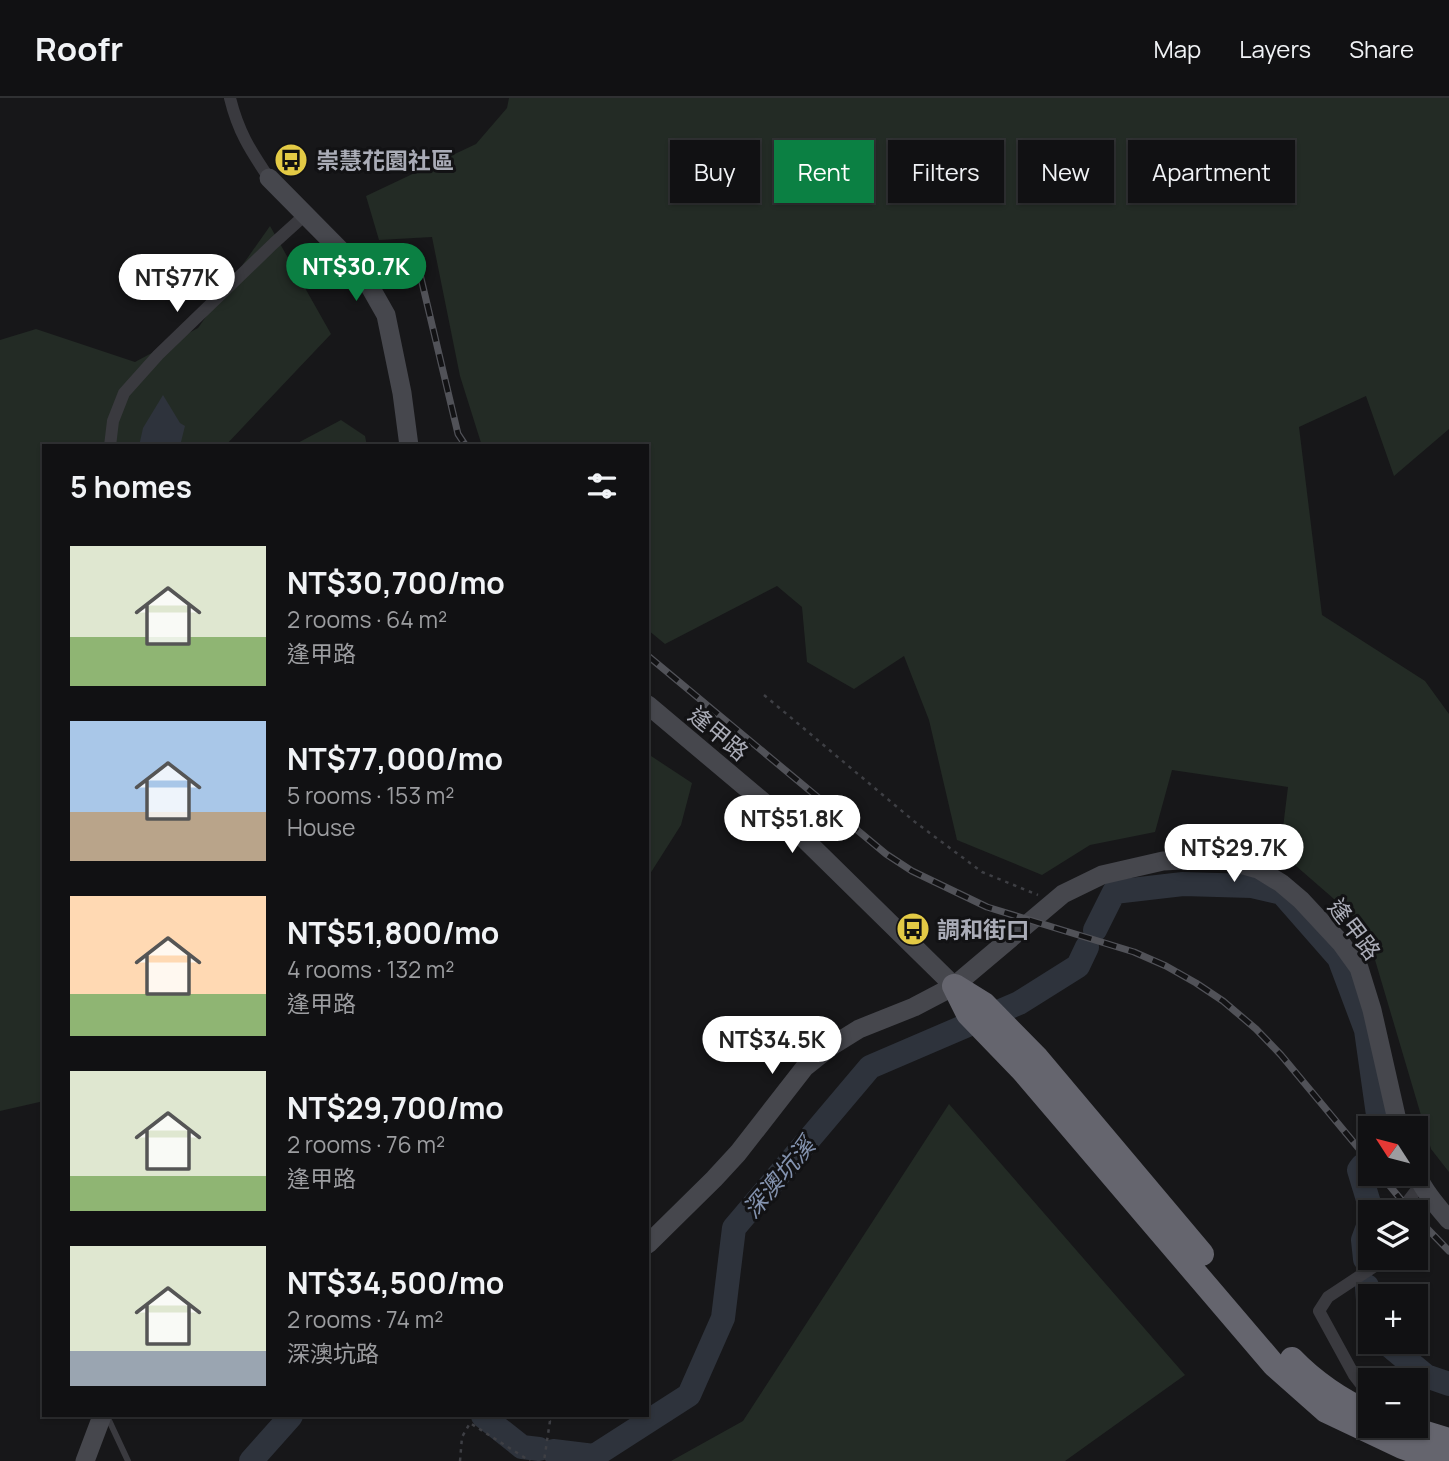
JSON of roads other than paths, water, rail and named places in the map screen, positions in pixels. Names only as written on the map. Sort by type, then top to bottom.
[{"type":"highway","points":[[954,986],[999,1033],[1023,1071],[1274,1365],[1402,1447],[1442,1461]]},
{"type":"highway","points":[[1333,1404],[1358,1410]]},
{"type":"highway","points":[[1428,1434],[1449,1440]]},
{"type":"main road","points":[[269,178],[346,256],[369,285],[386,315],[402,393],[409,444]]},
{"type":"main road","name":"逢甲路","points":[[649,706],[787,822],[954,986],[1063,894],[1102,875],[1163,861],[1219,858],[1258,869],[1301,900],[1341,943],[1359,968],[1372,1010],[1396,1116]]},
{"type":"main road","points":[[649,1243],[722,1170],[805,1067],[859,1029],[914,1007],[954,986]]},
{"type":"main road","points":[[1423,1186],[1449,1220]]},
{"type":"main road","points":[[85,1461],[105,1417]]},
{"type":"street","points":[[230,98],[235,121],[247,146],[269,178]]},
{"type":"street","points":[[110,444],[113,421],[124,393],[158,355],[306,215]]},
{"type":"street","points":[[1358,1380],[1319,1311],[1328,1297],[1369,1270]]},
{"type":"street","points":[[1418,1438],[1423,1442],[1449,1446]]},
{"type":"lane","points":[[106,1417],[128,1461]]},
{"type":"waterway","name":"深澳坑溪","points":[[1095,930],[1114,892],[1183,884],[1252,886],[1282,893],[1339,958],[1366,1030],[1378,1116]]},
{"type":"waterway","name":"深澳坑溪","points":[[553,1451],[594,1456],[689,1395],[723,1318],[734,1228],[870,1067],[1019,1003],[1078,966],[1087,947]]},
{"type":"waterway","name":"深澳坑溪","points":[[1364,1186],[1368,1200]]},
{"type":"waterway","name":"深澳坑溪","points":[[1399,1354],[1426,1376],[1449,1384]]},
{"type":"waterway","name":"深澳坑溪","points":[[251,1461],[290,1417]]},
{"type":"waterway","name":"深澳坑溪","points":[[484,1417],[522,1447],[539,1449]]},
{"type":"railway","points":[[415,253],[458,434],[465,444]]},
{"type":"railway","points":[[649,657],[886,854],[912,871],[987,907],[1134,952],[1166,966],[1223,1001],[1281,1055],[1358,1148]]},
{"type":"railway","points":[[1390,1186],[1401,1200]]},
{"type":"railway","points":[[1428,1229],[1449,1251]]},
{"type":"place","name":"崇慧花園社區","points":[[291,160]]},
{"type":"place","name":"調和街口","points":[[913,929]]}]
